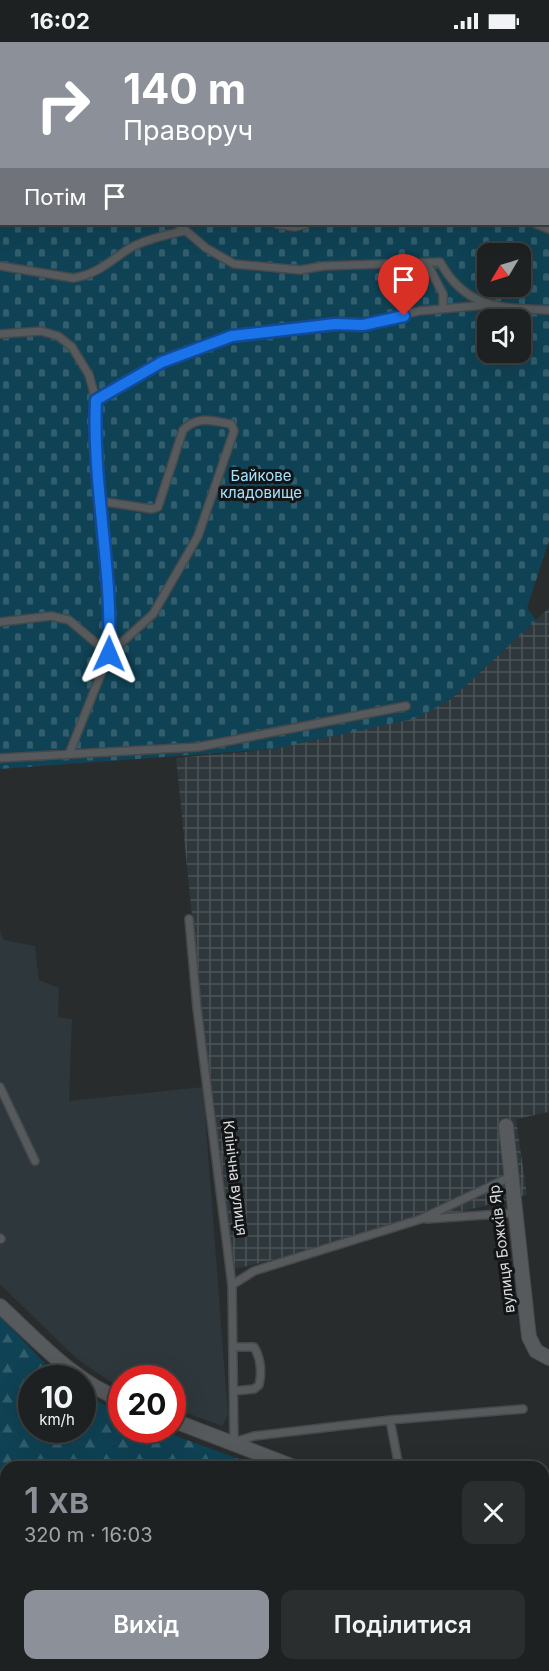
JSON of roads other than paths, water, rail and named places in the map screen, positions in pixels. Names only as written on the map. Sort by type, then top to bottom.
[{"type":"street","name":"вулиця Божків Яр","points":[[506,1126],[528,1337],[536,1351],[549,1358]]},
{"type":"street","points":[[0,1306],[63,1365],[108,1395]]},
{"type":"street","points":[[186,1425],[280,1461]]},
{"type":"lane","points":[[179,225],[206,248],[234,264],[300,270],[323,266],[440,262],[448,276],[469,297],[486,305]]},
{"type":"lane","points":[[283,225],[295,227],[302,225]]},
{"type":"lane","points":[[0,266],[73,278],[83,277],[104,267],[130,248],[150,239],[184,231]]},
{"type":"lane","points":[[427,263],[443,294],[443,308]]},
{"type":"lane","points":[[96,400],[162,362],[232,336],[335,324],[363,325],[419,311],[443,308],[486,305],[549,310]]},
{"type":"lane","points":[[0,334],[41,331],[58,336],[72,347],[89,375],[96,400],[94,447],[107,585],[109,654],[81,730],[69,754]]},
{"type":"lane","points":[[99,501],[152,509],[158,507],[183,430],[192,421],[201,419],[231,424],[234,431],[198,536],[153,614],[109,654]]},
{"type":"lane","points":[[0,622],[51,616],[69,620],[109,654]]},
{"type":"lane","points":[[0,758],[198,747],[406,706]]},
{"type":"lane","name":"Клінічна вулиця","points":[[189,919],[196,1008],[232,1285],[234,1442]]},
{"type":"lane","points":[[0,1087],[35,1161]]},
{"type":"lane","points":[[232,1285],[254,1271],[421,1219],[510,1177]]},
{"type":"lane","points":[[421,1219],[515,1213]]},
{"type":"lane","points":[[233,1347],[254,1347],[259,1354],[261,1378],[259,1385],[254,1389],[234,1390]]},
{"type":"lane","points":[[234,1442],[254,1436],[390,1420],[523,1409]]},
{"type":"lane","points":[[390,1420],[398,1461]]},
{"type":"park label","name":"Байкове кладовище","points":[[261,484]]}]
